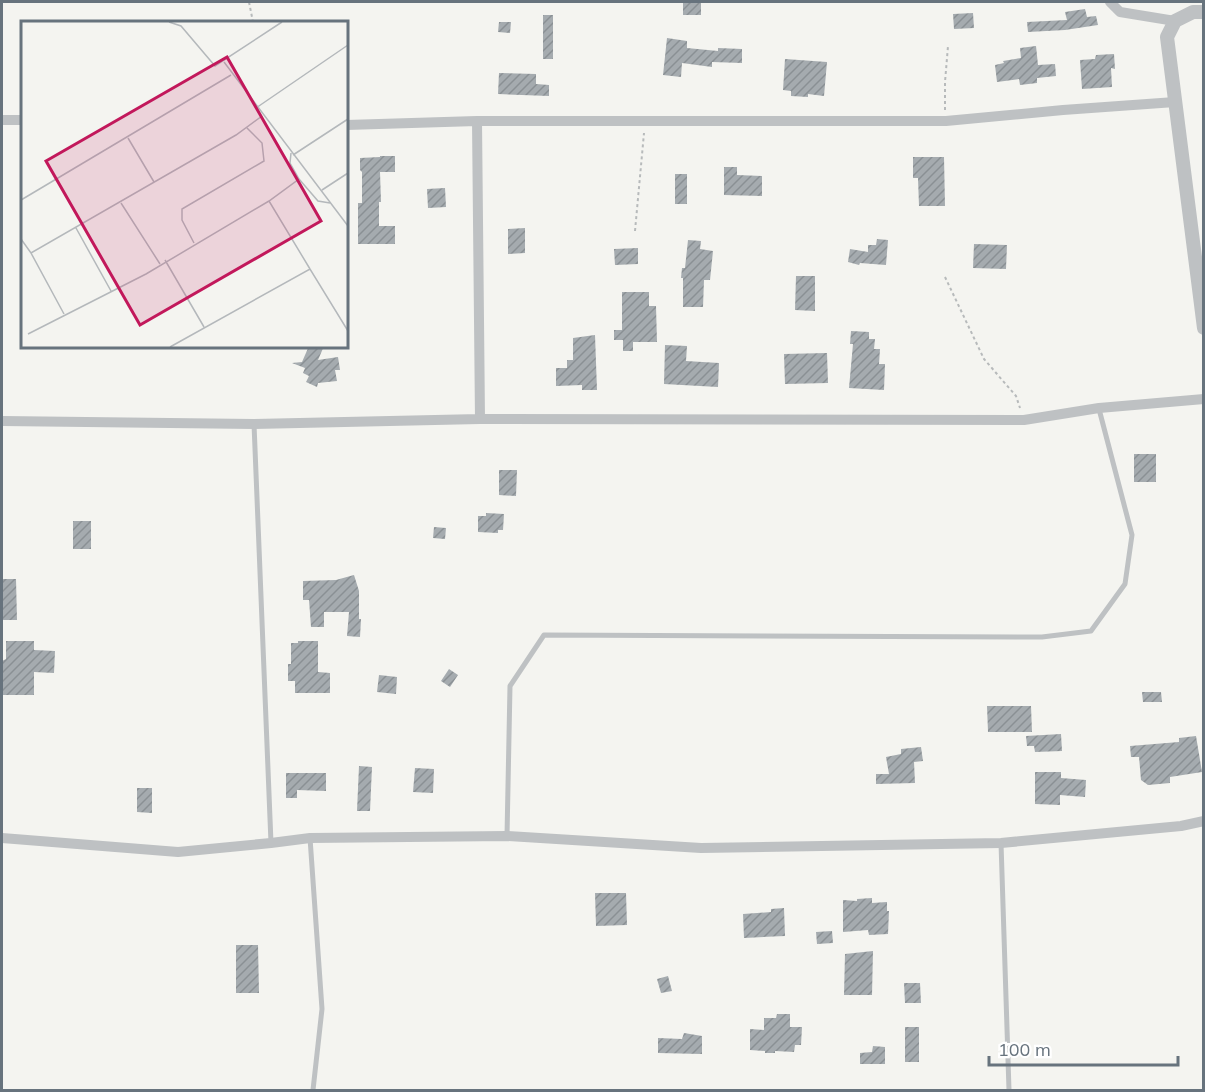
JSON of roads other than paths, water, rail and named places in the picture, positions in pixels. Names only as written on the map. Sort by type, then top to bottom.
[{"type":"street","points":[[1110,2],[1120,12],[1175,21],[1193,12],[1203,12]]},
{"type":"street","points":[[1175,21],[1167,37],[1203,328]]},
{"type":"street","points":[[348,125],[477,121],[946,121],[1175,102]]},
{"type":"street","points":[[2,120],[21,120]]},
{"type":"street","points":[[477,121],[480,419]]},
{"type":"street","points":[[2,421],[254,424],[480,419],[1024,420],[1099,408],[1203,399]]},
{"type":"street","points":[[2,838],[178,852],[310,838],[507,836],[701,848],[1001,843],[1181,826],[1203,821]]},
{"type":"lane","points":[[507,836],[510,686],[544,635],[1042,637],[1091,631],[1125,584],[1132,535],[1099,408]]},
{"type":"lane","points":[[254,424],[271,843]]},
{"type":"lane","points":[[310,838],[322,1010],[313,1090]]},
{"type":"lane","points":[[1001,843],[1009,1090]]}]
